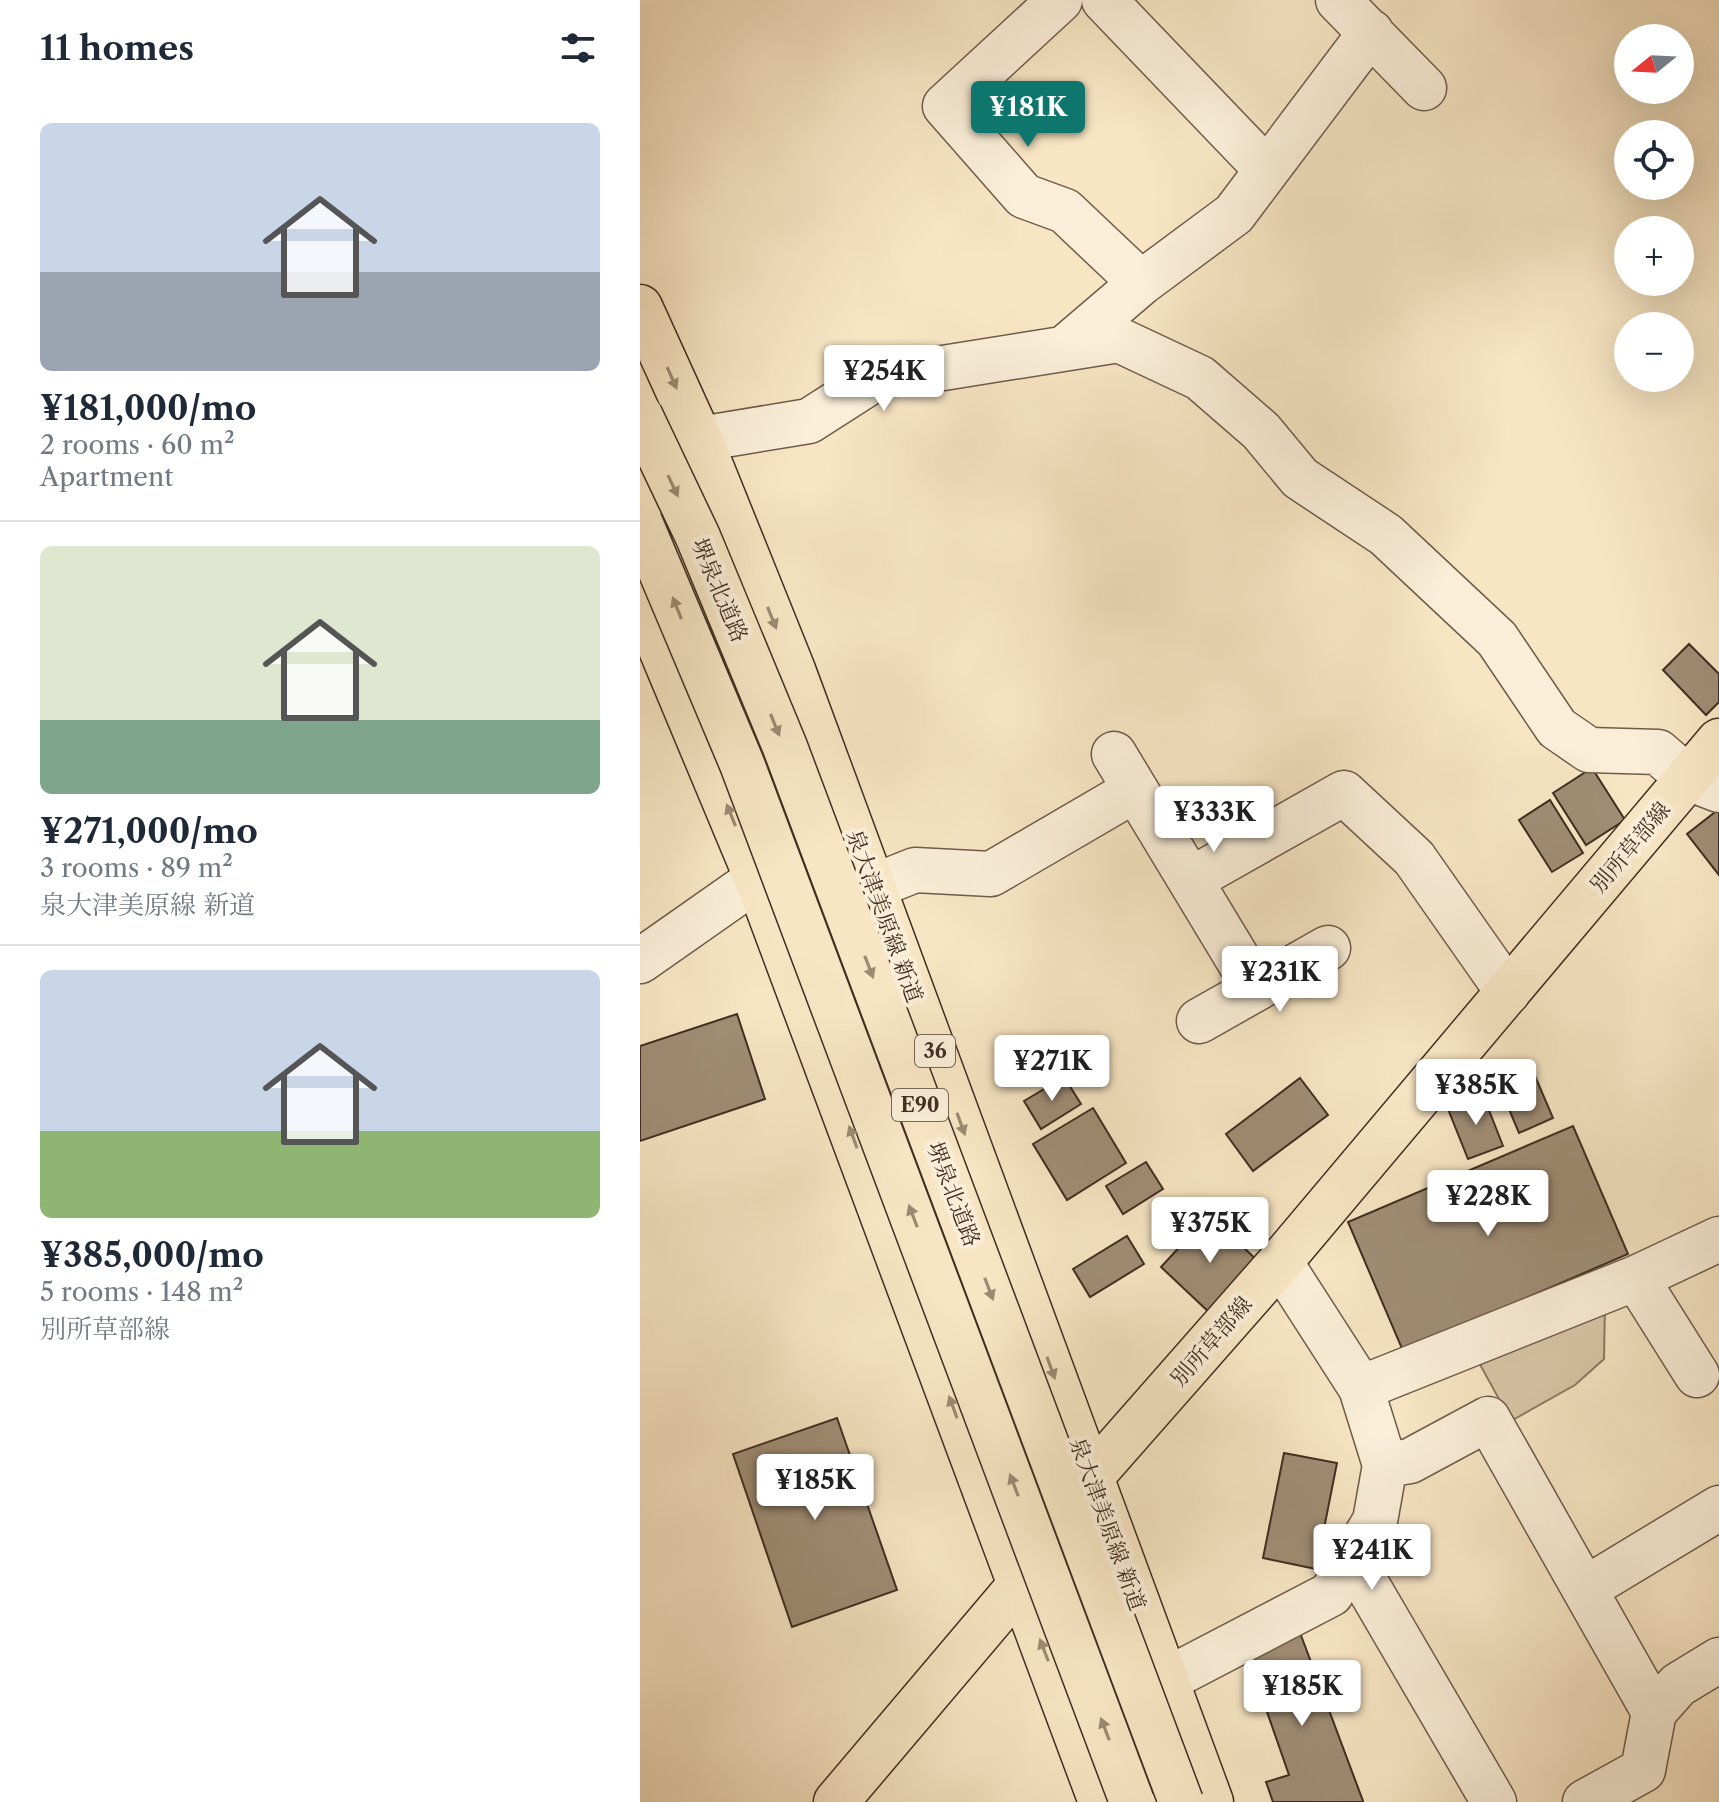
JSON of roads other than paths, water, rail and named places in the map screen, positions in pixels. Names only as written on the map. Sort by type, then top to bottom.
[{"type":"main road","name":"泉大津美原線 新道","points":[[640,307],[700,439],[793,670],[1211,1802]]},
{"type":"main road","name":"堺泉北道路","points":[[640,415],[698,537],[785,747],[1181,1802]]},
{"type":"main road","name":"堺泉北道路","points":[[640,522],[742,764],[1132,1802]]},
{"type":"main road","points":[[640,599],[757,879],[1101,1802]]},
{"type":"main road","name":"別所草部線","points":[[836,1802],[1019,1586],[1091,1477],[1280,1262],[1508,992],[1704,784],[1719,741]]},
{"type":"street","points":[[1060,0],[945,106],[1024,196],[1065,211],[1141,283]]},
{"type":"street","points":[[1104,0],[1267,170]]},
{"type":"street","points":[[1338,0],[1424,88]]},
{"type":"street","points":[[1066,347],[1141,283],[1234,214],[1371,32]]},
{"type":"street","points":[[700,439],[809,421],[884,373],[943,368],[1119,340],[1200,378],[1261,431],[1300,478],[1386,535],[1497,639],[1557,728],[1589,750],[1658,752],[1704,784]]},
{"type":"street","points":[[875,886],[915,870],[991,874],[1124,772],[1256,989]]},
{"type":"street","points":[[1190,880],[1344,793],[1414,858],[1508,992]]},
{"type":"street","points":[[640,961],[757,879]]},
{"type":"street","points":[[1199,1021],[1328,948]]},
{"type":"street","points":[[1361,1388],[1636,1278],[1719,1239]]},
{"type":"street","points":[[1166,1680],[1331,1594],[1375,1521],[1385,1465],[1361,1388],[1280,1262]]},
{"type":"street","points":[[1636,1278],[1696,1376]]},
{"type":"street","points":[[1385,1465],[1410,1461],[1488,1419],[1654,1712]]},
{"type":"street","points":[[1585,1589],[1719,1508]]},
{"type":"street","points":[[1352,1559],[1494,1802]]},
{"type":"street","points":[[1585,1802],[1643,1770],[1654,1712],[1678,1685],[1719,1660]]}]
